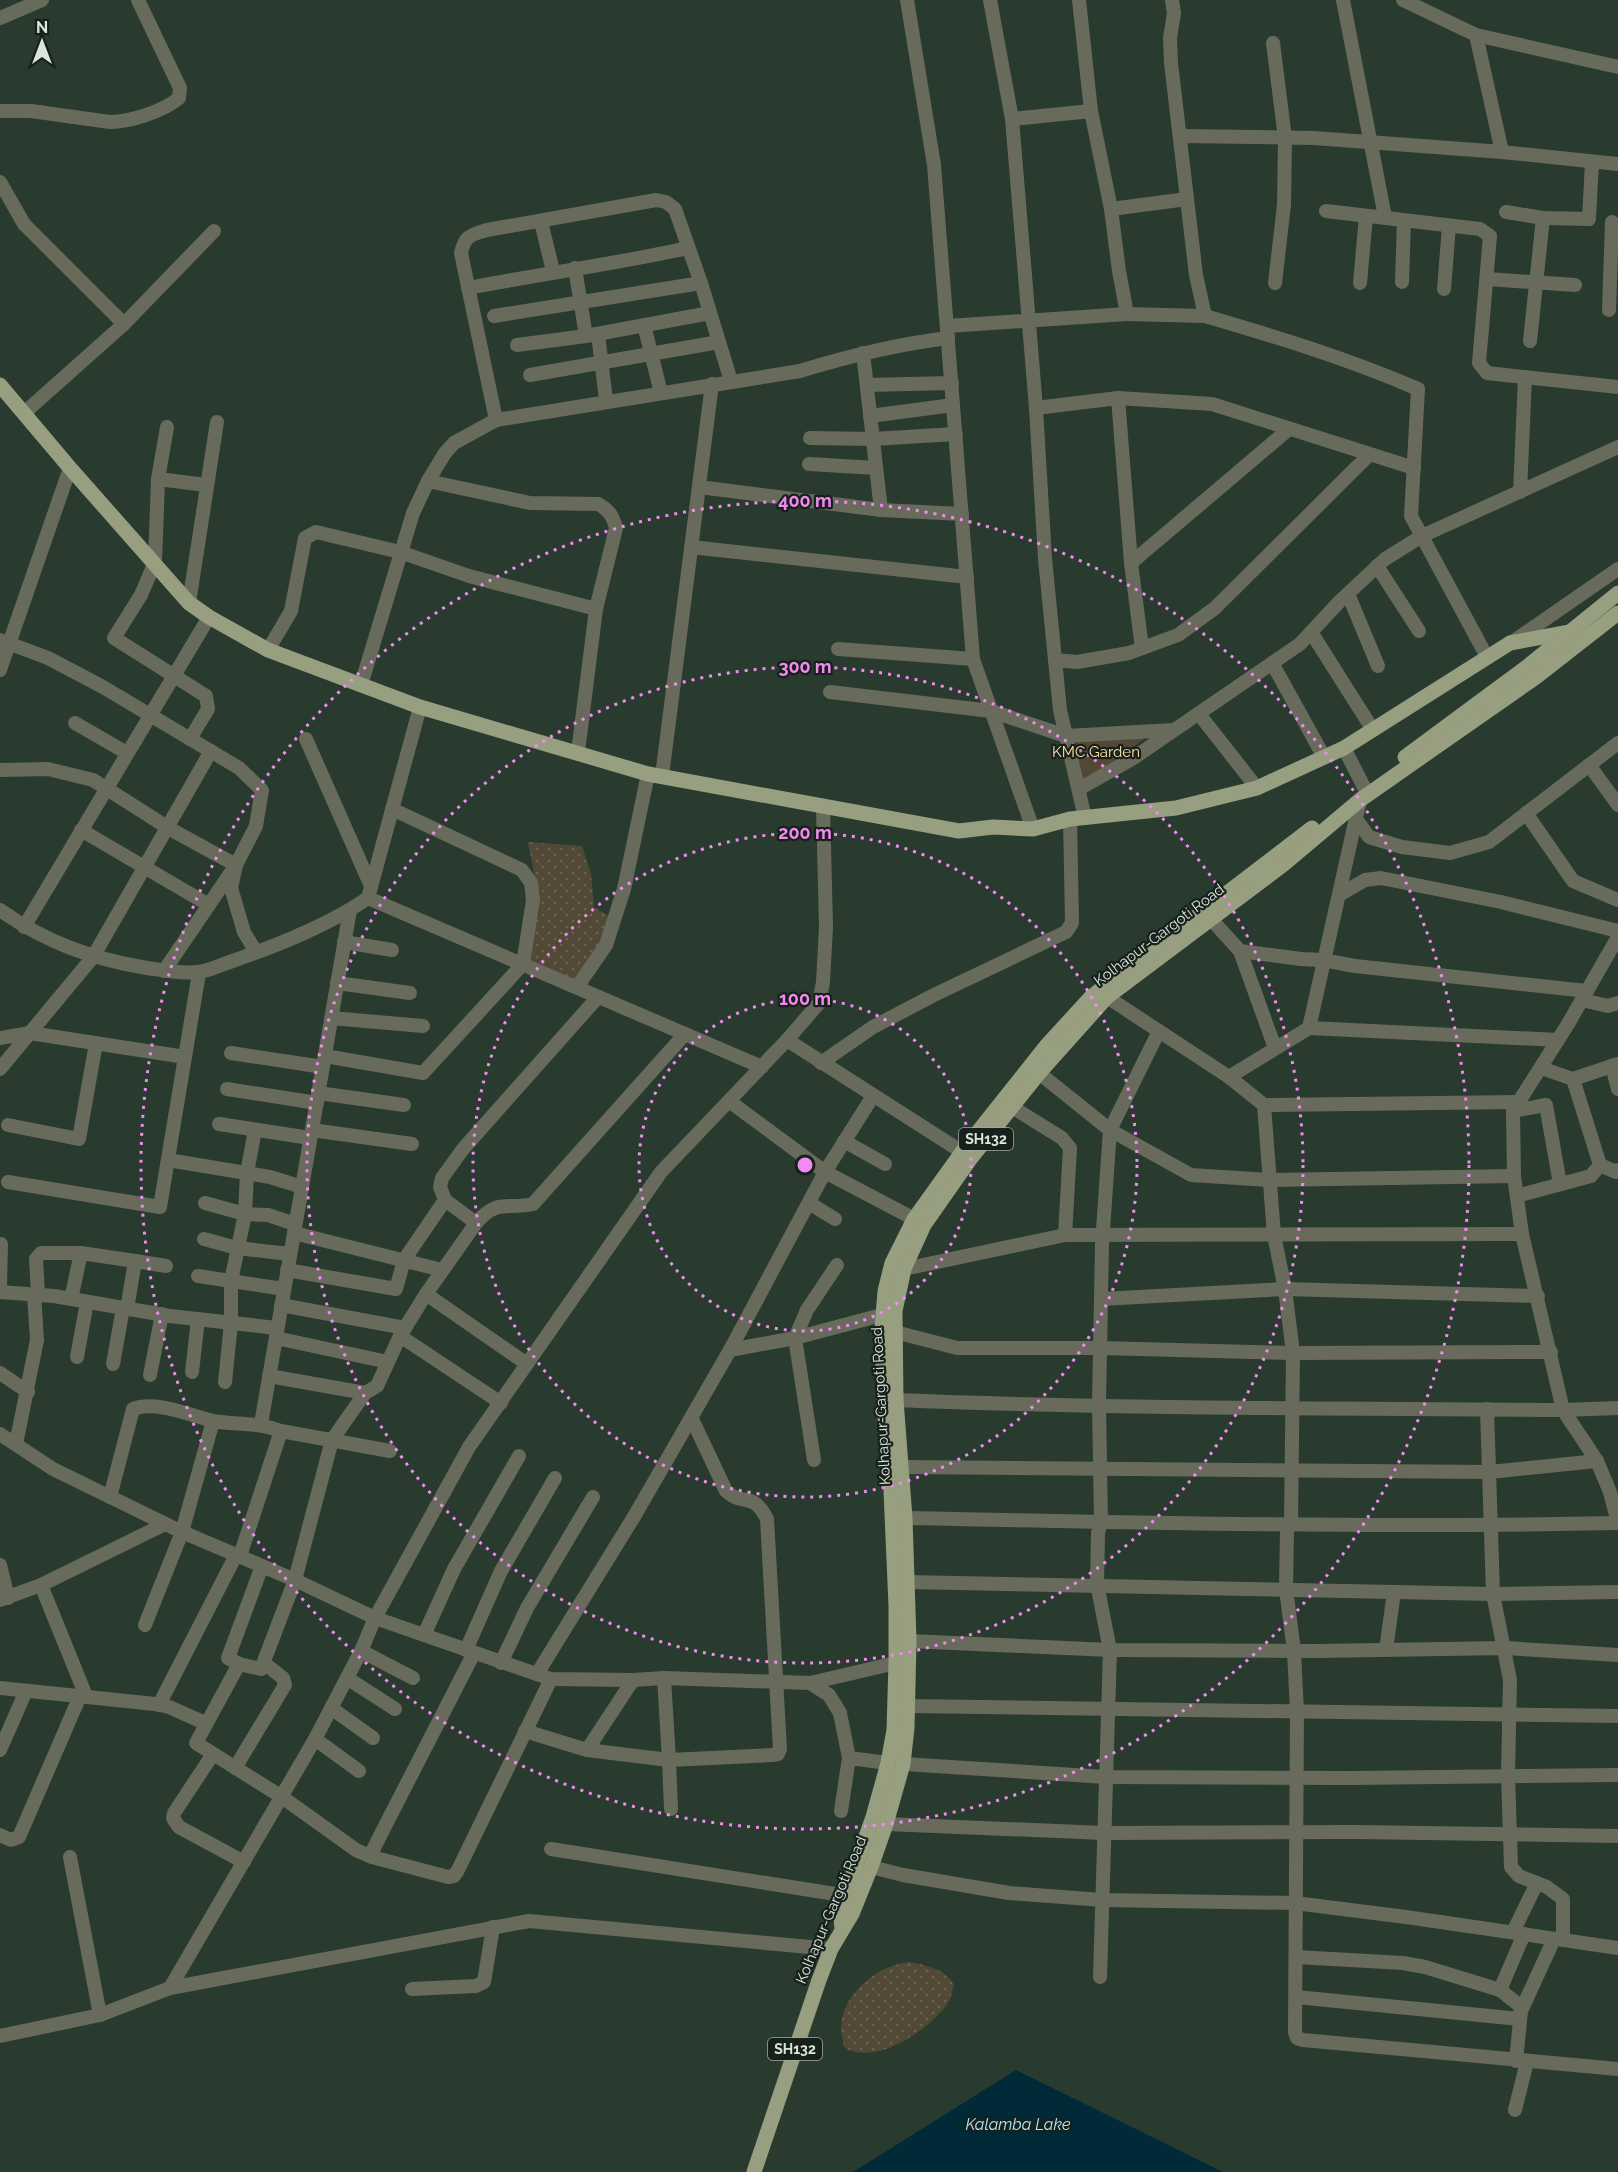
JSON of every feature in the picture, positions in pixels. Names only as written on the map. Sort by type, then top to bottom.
[{"type":"main road","points":[[0,385],[189,603],[209,617],[268,650],[420,707],[655,775],[959,831],[993,827],[1033,829],[1078,818],[1176,808],[1257,788],[1344,748],[1510,643],[1570,632]]},
{"type":"main road","points":[[851,1896],[859,1860],[895,1763],[896,1663],[893,1520],[884,1406],[892,1263],[966,1155],[1047,1045],[1091,997],[1365,793],[1618,593]]},
{"type":"main road","name":"Kolhapur-Gargoti Road","points":[[966,1155],[1012,1107],[1107,997],[1284,864],[1365,793],[1536,677],[1618,613]]},
{"type":"main road","name":"Kolhapur-Gargoti Road","points":[[754,2172],[831,1949],[842,1928],[840,1910],[871,1867],[886,1824],[895,1763],[907,1728],[909,1641],[905,1518],[896,1400],[895,1332],[889,1313],[919,1222]]},
{"type":"street","points":[[0,18],[42,0]]},
{"type":"street","points":[[0,111],[31,111],[123,122],[171,105],[179,98],[180,88],[138,0]]},
{"type":"street","points":[[907,0],[934,165],[973,658],[1033,829]]},
{"type":"street","points":[[821,1063],[883,1022],[1066,932],[1072,922],[1079,789],[1060,710],[1045,559],[1036,408],[1012,119],[990,0]]},
{"type":"street","points":[[1078,0],[1091,111],[1111,209],[1127,314]]},
{"type":"street","points":[[1172,0],[1174,13],[1170,38],[1171,63],[1196,275],[1205,316]]},
{"type":"street","points":[[1343,0],[1385,217]]},
{"type":"street","points":[[1403,0],[1476,35],[1618,67]]},
{"type":"street","points":[[1476,35],[1503,152]]},
{"type":"street","points":[[1273,43],[1285,138],[1284,205],[1275,283]]},
{"type":"street","points":[[1012,119],[1091,111]]},
{"type":"street","points":[[1181,136],[1371,142],[1618,164]]},
{"type":"street","points":[[1506,212],[1543,218],[1588,219],[1592,162]]},
{"type":"street","points":[[0,182],[24,224],[124,324]]},
{"type":"street","points":[[496,420],[461,253],[463,243],[469,236],[487,230],[656,200],[666,202],[675,209],[701,283],[731,381]]},
{"type":"street","points":[[1111,209],[1187,200]]},
{"type":"street","points":[[1326,211],[1480,229],[1490,236],[1479,363],[1487,374],[1618,387]]},
{"type":"street","points":[[1360,283],[1366,216]]},
{"type":"street","points":[[1530,341],[1543,218]]},
{"type":"street","points":[[1402,282],[1404,221]]},
{"type":"street","points":[[541,222],[553,271]]},
{"type":"street","points":[[1610,310],[1614,270],[1612,222]]},
{"type":"street","points":[[1444,290],[1449,226]]},
{"type":"street","points":[[24,414],[124,324],[214,231]]},
{"type":"street","points":[[468,288],[553,271],[633,260],[688,248]]},
{"type":"street","points":[[575,268],[581,303],[602,362],[606,400]]},
{"type":"street","points":[[1487,279],[1575,285]]},
{"type":"street","points":[[494,316],[701,283]]},
{"type":"street","points":[[517,345],[592,335],[710,313]]},
{"type":"street","points":[[361,685],[400,552],[413,513],[428,481],[454,443],[496,420],[606,400],[800,371],[863,353],[919,342],[948,332],[1029,321],[1127,314],[1205,316],[1373,369],[1418,389],[1411,516],[1486,657]]},
{"type":"street","points":[[644,325],[661,393]]},
{"type":"street","points":[[530,375],[719,342]]},
{"type":"street","points":[[863,353],[880,510]]},
{"type":"street","points":[[1520,492],[1525,377]]},
{"type":"street","points":[[867,385],[952,383]]},
{"type":"street","points":[[577,987],[606,945],[655,775],[691,547],[712,384]]},
{"type":"street","points":[[1036,408],[1118,398],[1212,404],[1414,468]]},
{"type":"street","points":[[1118,398],[1131,563],[1142,648]]},
{"type":"street","points":[[870,416],[953,405]]},
{"type":"street","points":[[189,603],[217,422]]},
{"type":"street","points":[[166,427],[158,478],[155,562],[141,595],[114,638],[206,696],[208,709],[190,739]]},
{"type":"street","points":[[1131,563],[1289,429]]},
{"type":"street","points":[[810,438],[872,439],[956,434]]},
{"type":"street","points":[[1079,789],[1132,759],[1300,644],[1385,559],[1422,536],[1618,447]]},
{"type":"street","points":[[1055,660],[1077,662],[1129,653],[1178,635],[1215,608],[1369,455]]},
{"type":"street","points":[[809,464],[876,468]]},
{"type":"street","points":[[0,670],[5,641],[70,468]]},
{"type":"street","points":[[158,478],[206,485]]},
{"type":"street","points":[[428,481],[530,503],[598,504],[614,517],[616,528],[597,609],[578,752]]},
{"type":"street","points":[[699,487],[880,510],[962,514]]},
{"type":"street","points":[[268,650],[291,611],[305,538],[316,532],[400,552],[469,576],[597,609]]},
{"type":"street","points":[[691,547],[967,577]]},
{"type":"street","points":[[1377,566],[1419,631]]},
{"type":"street","points":[[1510,643],[1618,569]]},
{"type":"street","points":[[1348,594],[1378,666]]},
{"type":"street","points":[[24,927],[209,617]]},
{"type":"street","points":[[1311,632],[1373,730]]},
{"type":"street","points":[[5,641],[48,658],[150,715],[239,768],[262,790],[256,826],[236,865],[164,971]]},
{"type":"street","points":[[838,649],[973,658]]},
{"type":"street","points":[[1272,663],[1324,757]]},
{"type":"street","points":[[830,692],[991,711],[1066,736],[1175,730]]},
{"type":"street","points":[[0,909],[24,927],[56,944],[93,957],[119,964],[164,971],[199,973],[335,919],[350,910],[369,892],[420,707]]},
{"type":"street","points":[[1199,714],[1257,788]]},
{"type":"street","points":[[75,723],[127,753]]},
{"type":"street","points":[[306,739],[369,892],[523,964],[762,1067]]},
{"type":"street","points":[[1356,819],[1369,837],[1402,846],[1450,853],[1489,842],[1618,743]]},
{"type":"street","points":[[1309,1028],[1356,819],[1365,793],[1344,748]]},
{"type":"street","points":[[0,1069],[93,957],[211,751]]},
{"type":"street","points":[[1589,765],[1618,805]]},
{"type":"street","points":[[0,770],[48,769],[93,780],[167,827],[236,865]]},
{"type":"street","points":[[170,1989],[315,1739],[361,1651],[375,1618],[469,1447],[662,1172],[819,1003],[823,982],[826,927],[823,806]]},
{"type":"street","points":[[231,1053],[423,1073],[523,964],[533,900],[531,883],[522,870],[392,809]]},
{"type":"street","points":[[1526,813],[1573,880],[1618,900]]},
{"type":"street","points":[[81,830],[209,905]]},
{"type":"street","points":[[236,865],[231,888],[244,932],[256,952]]},
{"type":"street","points":[[1339,895],[1365,880],[1381,878],[1501,902],[1618,931]]},
{"type":"street","points":[[261,1424],[350,910]]},
{"type":"street","points":[[1210,918],[1240,951],[1275,1048]]},
{"type":"street","points":[[905,1518],[1491,1526],[1618,1523],[1614,1491],[1563,1410],[1522,1234],[1514,1176],[1516,1107],[1618,937]]},
{"type":"street","points":[[344,942],[392,950]]},
{"type":"street","points":[[1240,951],[1584,995],[1608,1006],[1618,1003]]},
{"type":"street","points":[[8,1182],[160,1207],[199,973]]},
{"type":"street","points":[[337,983],[410,993]]},
{"type":"street","points":[[476,1223],[445,1200],[440,1187],[442,1178],[463,1149],[598,997]]},
{"type":"street","points":[[1107,997],[1229,1077],[1264,1105],[1516,1107],[1546,1105],[1560,1184]]},
{"type":"street","points":[[331,1018],[423,1026]]},
{"type":"street","points":[[1229,1077],[1309,1028],[1558,1040]]},
{"type":"street","points":[[1100,1977],[1110,1650],[1097,1584],[1098,1533],[1101,1522],[1099,1405],[1102,1235],[1110,1130],[1160,1031]]},
{"type":"street","points":[[0,1038],[30,1033],[185,1057]]},
{"type":"street","points":[[262,1566],[228,1658],[239,1664],[261,1669],[295,1580],[332,1440],[364,1392],[377,1386],[402,1332],[442,1270],[486,1212],[498,1206],[533,1204],[685,1034]]},
{"type":"street","points":[[787,1040],[966,1155]]},
{"type":"street","points":[[8,1125],[79,1139],[96,1043]]},
{"type":"street","points":[[1540,1068],[1573,1079],[1615,1065],[1618,1089]]},
{"type":"street","points":[[1039,1073],[1110,1130],[1191,1175],[1269,1180],[1514,1176]]},
{"type":"street","points":[[1573,1079],[1600,1165],[1616,1172],[1618,1170]]},
{"type":"street","points":[[227,1089],[404,1105]]},
{"type":"street","points":[[537,1674],[692,1419],[825,1172],[873,1096]]},
{"type":"street","points":[[729,1101],[825,1172],[919,1222]]},
{"type":"street","points":[[1264,1105],[1274,1235],[1285,1289],[1293,1353],[1291,1524],[1287,1530],[1286,1589],[1294,1651],[1297,1712],[1298,1833],[1295,1904],[1295,2032],[1297,2038],[1618,2069]]},
{"type":"street","points":[[1012,1107],[1062,1138],[1070,1148],[1065,1235]]},
{"type":"street","points":[[219,1125],[412,1144]]},
{"type":"street","points":[[225,1382],[231,1323],[231,1281],[245,1214],[248,1173],[255,1130]]},
{"type":"street","points":[[844,1141],[885,1164]]},
{"type":"street","points":[[168,1160],[270,1177],[302,1188]]},
{"type":"street","points":[[1517,1196],[1591,1176],[1600,1165]]},
{"type":"street","points":[[288,1270],[396,1289],[404,1260],[445,1200]]},
{"type":"street","points":[[205,1203],[245,1214],[268,1215],[295,1228],[442,1270]]},
{"type":"street","points":[[809,1203],[835,1219]]},
{"type":"street","points":[[904,1269],[1065,1235],[1522,1234]]},
{"type":"street","points":[[204,1239],[237,1248],[290,1254]]},
{"type":"street","points":[[0,1286],[1,1244]]},
{"type":"street","points":[[16,1444],[38,1340],[36,1259],[41,1252],[81,1253],[166,1266]]},
{"type":"street","points":[[71,1299],[81,1253]]},
{"type":"street","points":[[113,1364],[135,1261]]},
{"type":"street","points":[[814,1460],[795,1338],[807,1310],[837,1265]]},
{"type":"street","points":[[198,1276],[284,1289]]},
{"type":"street","points":[[1101,1299],[1285,1289],[1538,1296]]},
{"type":"street","points":[[0,1292],[71,1299],[231,1323],[388,1362]]},
{"type":"street","points":[[426,1294],[527,1364]]},
{"type":"street","points":[[77,1357],[87,1302]]},
{"type":"street","points":[[281,1305],[402,1332],[501,1403]]},
{"type":"street","points":[[730,1350],[795,1338],[889,1313]]},
{"type":"street","points":[[150,1375],[162,1314]]},
{"type":"street","points":[[192,1372],[198,1319]]},
{"type":"street","points":[[895,1332],[957,1348],[1100,1348],[1293,1353],[1551,1352]]},
{"type":"street","points":[[0,1373],[27,1392]]},
{"type":"street","points":[[269,1376],[364,1392]]},
{"type":"street","points":[[896,1400],[1292,1408],[1563,1410],[1618,1408]]},
{"type":"street","points":[[110,1497],[133,1408],[144,1404],[213,1421],[230,1424],[261,1424],[281,1431],[390,1451]]},
{"type":"street","points":[[1487,1409],[1493,1593],[1510,1680],[1508,1775],[1513,1871],[1547,1887],[1563,1899],[1558,1939],[1521,2015]]},
{"type":"street","points":[[525,1731],[587,1750],[669,1760],[778,1754],[780,1749],[778,1683],[767,1519],[760,1506],[753,1501],[732,1496],[726,1491],[692,1419]]},
{"type":"street","points":[[145,1624],[182,1532],[213,1421]]},
{"type":"street","points":[[159,1705],[238,1556],[281,1431]]},
{"type":"street","points":[[0,1434],[53,1469],[165,1524],[295,1580],[375,1618],[551,1679],[664,1678],[810,1683],[896,1663]]},
{"type":"street","points":[[424,1635],[454,1569],[519,1456]]},
{"type":"street","points":[[902,1467],[1490,1472],[1597,1461]]},
{"type":"street","points":[[372,1857],[382,1830],[470,1652],[501,1570],[555,1479]]},
{"type":"street","points":[[501,1663],[526,1608],[593,1497]]},
{"type":"street","points":[[0,1565],[4,1599],[41,1584],[165,1524]]},
{"type":"street","points":[[907,1582],[1097,1584],[1394,1592],[1618,1592]]},
{"type":"street","points":[[0,1835],[11,1840],[19,1837],[83,1696],[41,1584]]},
{"type":"street","points":[[1386,1650],[1394,1592]]},
{"type":"street","points":[[909,1641],[1110,1650],[1294,1651],[1505,1648],[1618,1654]]},
{"type":"street","points":[[361,1651],[413,1678]]},
{"type":"street","points":[[235,1768],[285,1685],[282,1678],[264,1663]]},
{"type":"street","points":[[239,1664],[196,1743],[282,1797],[356,1850],[372,1857],[448,1877],[454,1876],[551,1679]]},
{"type":"street","points":[[347,1678],[395,1709]]},
{"type":"street","points":[[664,1678],[671,1809]]},
{"type":"street","points":[[587,1750],[633,1680]]},
{"type":"street","points":[[810,1683],[829,1695],[840,1713],[849,1758],[841,1811]]},
{"type":"street","points":[[0,1688],[159,1705],[206,1723]]},
{"type":"street","points":[[0,1749],[26,1690]]},
{"type":"street","points":[[907,1706],[1618,1716]]},
{"type":"street","points":[[331,1708],[373,1738]]},
{"type":"street","points":[[315,1739],[359,1771]]},
{"type":"street","points":[[213,1754],[172,1818],[178,1827],[244,1862]]},
{"type":"street","points":[[849,1758],[1106,1777],[1618,1776]]},
{"type":"street","points":[[886,1824],[1104,1833],[1356,1832],[1618,1836]]},
{"type":"street","points":[[551,1849],[851,1896]]},
{"type":"street","points":[[70,1857],[100,2015]]},
{"type":"street","points":[[871,1867],[903,1875],[1009,1893],[1102,1900],[1295,1904],[1618,1948]]},
{"type":"street","points":[[1500,1990],[1537,1883]]},
{"type":"street","points":[[0,2036],[100,2015],[170,1989],[529,1920],[831,1949]]},
{"type":"street","points":[[412,1989],[476,1986],[484,1982],[493,1927]]},
{"type":"street","points":[[1296,1957],[1403,1963],[1425,1967],[1500,1990],[1519,2005],[1521,2015],[1521,2061],[1515,2110]]},
{"type":"street","points":[[1296,1998],[1521,2015]]},
{"type":"green space","name":"KMC Garden","points":[[1154,731],[1079,789],[1076,735]]},
{"type":"green space","points":[[528,842],[582,846],[591,874],[594,907],[609,916],[601,942],[574,981],[528,960],[539,910]]},
{"type":"green space","points":[[910,1962],[935,1969],[951,1980],[954,1985],[948,2003],[929,2024],[901,2043],[871,2053],[856,2052],[844,2047],[841,2030],[843,2015],[855,1993],[864,1983],[886,1968]]},
{"type":"water","name":"Kalamba Lake","points":[[1016,2070],[1223,2172],[853,2172]]}]
